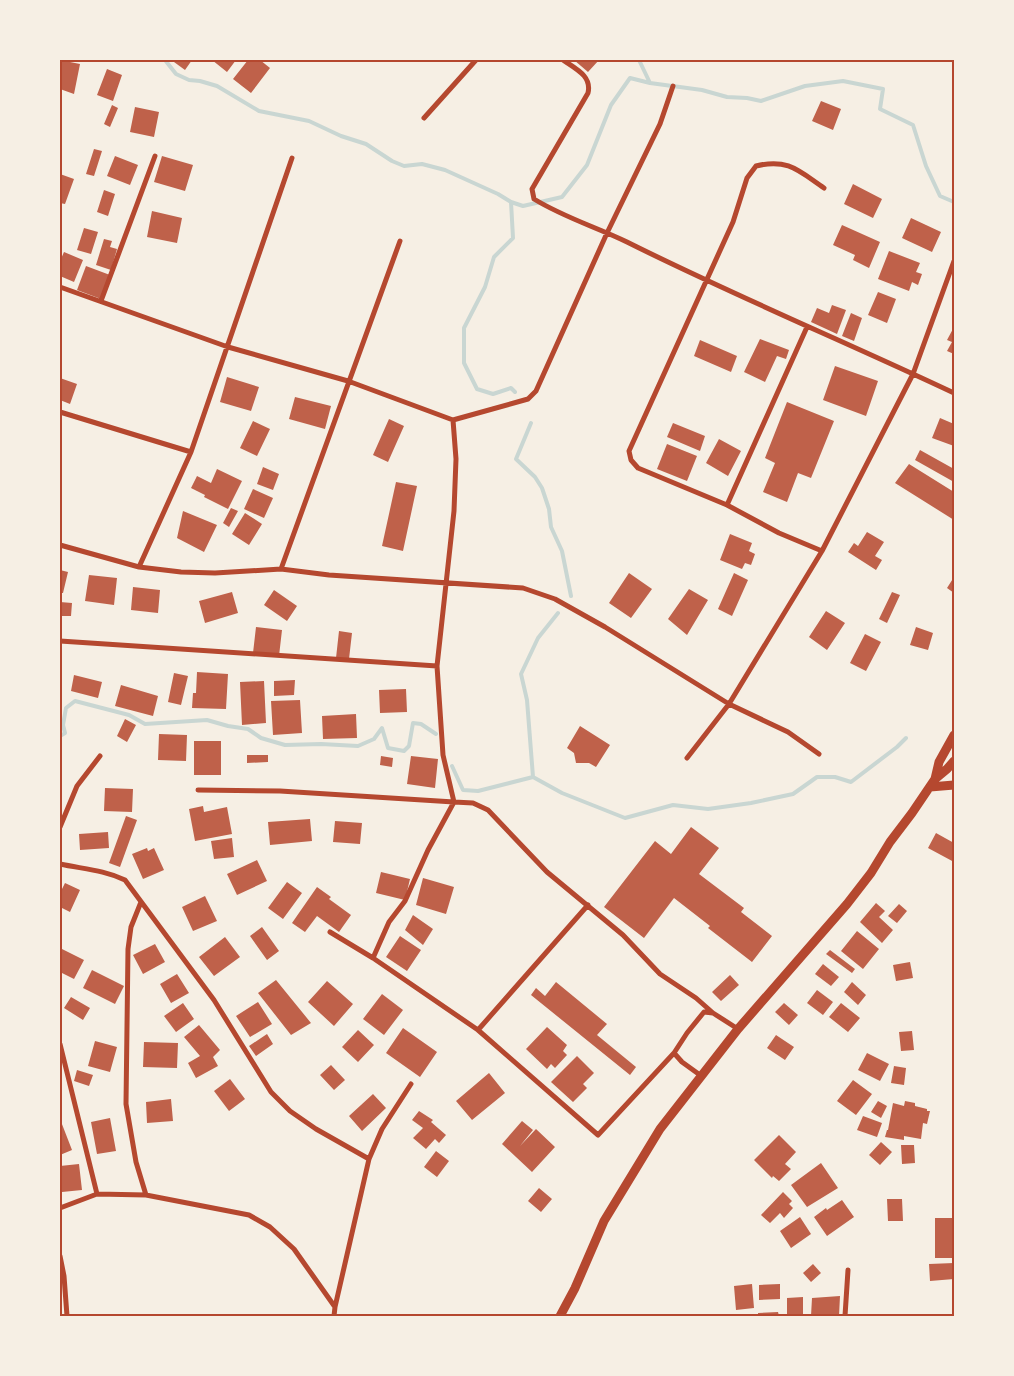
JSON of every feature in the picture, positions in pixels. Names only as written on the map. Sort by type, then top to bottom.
[{"type":"highway","points":[[560,1316],[575,1288],[604,1221],[660,1129],[700,1075],[847,904],[871,873],[890,842],[930,787],[935,778],[939,762],[954,735]]},
{"type":"highway","points":[[935,778],[954,761]]},
{"type":"highway","points":[[930,787],[954,785]]},
{"type":"street","points":[[424,118],[476,60]]},
{"type":"street","points":[[563,60],[585,75],[589,86],[588,93],[532,189],[534,199],[706,282],[954,394]]},
{"type":"street","points":[[60,287],[228,347],[348,381],[453,420],[528,398],[536,391],[607,233],[660,124],[673,86]]},
{"type":"street","points":[[101,301],[155,156]]},
{"type":"street","points":[[139,567],[191,452],[292,158]]},
{"type":"street","points":[[822,552],[778,533],[727,505],[638,468],[631,460],[629,450],[733,222],[747,178],[756,166],[769,163],[789,164],[824,188]]},
{"type":"street","points":[[281,569],[400,240]]},
{"type":"street","points":[[687,758],[729,704],[822,552],[913,374],[954,261]]},
{"type":"street","points":[[727,505],[807,327]]},
{"type":"street","points":[[60,412],[191,452]]},
{"type":"street","points":[[373,958],[389,922],[405,901],[428,850],[454,802],[443,755],[437,666],[454,511],[456,459],[453,420]]},
{"type":"street","points":[[60,544],[139,567],[181,572],[215,573],[281,569],[329,575],[523,588],[555,599],[729,704],[788,732],[820,754]]},
{"type":"street","points":[[60,641],[437,666]]},
{"type":"street","points":[[60,827],[77,786],[100,756]]},
{"type":"street","points":[[198,790],[280,791],[474,803],[488,810],[547,872],[588,905],[660,974],[738,1029]]},
{"type":"street","points":[[60,864],[92,868],[114,874],[125,880],[214,1000],[271,1092],[290,1111],[303,1120],[369,1159]]},
{"type":"street","points":[[141,902],[131,927],[128,949],[126,1104],[136,1162],[146,1195]]},
{"type":"street","points":[[478,1030],[588,905]]},
{"type":"street","points":[[330,932],[373,958],[478,1030],[598,1135],[674,1053],[704,1012],[713,1013]]},
{"type":"street","points":[[60,1044],[97,1194]]},
{"type":"street","points":[[674,1053],[682,1062],[700,1075]]},
{"type":"street","points":[[334,1316],[369,1159],[382,1129],[411,1084]]},
{"type":"street","points":[[60,1208],[97,1194],[146,1195],[249,1214],[270,1227],[294,1249],[335,1307]]},
{"type":"street","points":[[60,1256],[64,1276],[67,1316]]},
{"type":"street","points":[[845,1316],[848,1270]]},
{"type":"building","points":[[60,60],[80,64],[74,94],[60,89]]},
{"type":"building","points":[[176,60],[192,60],[185,70],[174,62]]},
{"type":"building","points":[[212,60],[236,60],[227,72]]},
{"type":"building","points":[[248,60],[260,60],[270,68],[251,93],[233,79]]},
{"type":"building","points":[[574,60],[599,60],[588,72]]},
{"type":"building","points":[[107,69],[122,75],[113,101],[97,95]]},
{"type":"building","points":[[821,101],[841,109],[833,130],[812,121]]},
{"type":"building","points":[[112,105],[118,108],[110,127],[104,124]]},
{"type":"building","points":[[135,107],[159,112],[154,137],[130,132]]},
{"type":"building","points":[[94,149],[102,151],[94,176],[86,174]]},
{"type":"building","points":[[115,156],[138,165],[130,185],[107,176]]},
{"type":"building","points":[[162,156],[193,165],[185,191],[154,182]]},
{"type":"building","points":[[60,174],[74,179],[65,204],[60,203]]},
{"type":"building","points":[[853,184],[882,199],[873,218],[844,204]]},
{"type":"building","points":[[104,190],[115,194],[108,216],[97,212]]},
{"type":"building","points":[[152,211],[182,218],[177,243],[147,237]]},
{"type":"building","points":[[911,218],[941,232],[932,252],[902,238]]},
{"type":"building","points":[[842,225],[880,242],[869,268],[853,260],[855,255],[833,245]]},
{"type":"building","points":[[84,228],[98,232],[91,254],[77,250]]},
{"type":"building","points":[[104,239],[112,241],[110,247],[117,249],[111,270],[96,265]]},
{"type":"building","points":[[889,251],[920,263],[916,272],[922,274],[918,285],[912,282],[909,291],[878,279]]},
{"type":"building","points":[[64,252],[83,260],[74,282],[60,276],[60,261]]},
{"type":"building","points":[[86,266],[110,275],[101,299],[77,290]]},
{"type":"building","points":[[878,292],[896,299],[887,323],[868,315]]},
{"type":"building","points":[[832,305],[846,310],[837,334],[811,322],[817,308],[829,313]]},
{"type":"building","points":[[851,313],[862,318],[854,341],[842,336]]},
{"type":"building","points":[[954,327],[954,354],[947,351],[952,342],[947,340]]},
{"type":"building","points":[[760,339],[789,350],[786,359],[777,356],[765,382],[744,372]]},
{"type":"building","points":[[700,340],[737,356],[731,372],[694,356]]},
{"type":"building","points":[[835,366],[878,381],[866,416],[823,400]]},
{"type":"building","points":[[227,377],[259,387],[251,411],[220,402]]},
{"type":"building","points":[[60,378],[77,384],[70,404],[60,400]]},
{"type":"building","points":[[295,397],[331,406],[325,429],[289,419]]},
{"type":"building","points":[[787,402],[834,421],[811,478],[798,473],[787,502],[763,492],[775,463],[765,458]]},
{"type":"building","points":[[940,418],[954,424],[954,446],[932,438]]},
{"type":"building","points":[[389,419],[404,426],[388,462],[373,455]]},
{"type":"building","points":[[253,421],[270,429],[257,456],[240,448]]},
{"type":"building","points":[[673,423],[705,436],[700,451],[667,437]]},
{"type":"building","points":[[719,439],[741,451],[728,476],[706,463]]},
{"type":"building","points":[[667,444],[697,456],[687,481],[657,469]]},
{"type":"building","points":[[920,450],[954,469],[954,482],[915,460]]},
{"type":"building","points":[[909,464],[954,492],[954,520],[895,483]]},
{"type":"building","points":[[263,467],[279,474],[273,490],[257,484]]},
{"type":"building","points":[[217,469],[242,481],[228,509],[191,488],[197,476],[211,483]]},
{"type":"building","points":[[396,482],[417,486],[403,551],[382,546]]},
{"type":"building","points":[[253,489],[273,498],[264,518],[244,509]]},
{"type":"building","points":[[231,508],[238,511],[229,527],[223,523]]},
{"type":"building","points":[[183,511],[217,525],[204,552],[177,538]]},
{"type":"building","points":[[245,513],[262,524],[249,545],[232,534]]},
{"type":"building","points":[[867,532],[884,542],[875,556],[882,560],[876,570],[848,552],[854,543],[858,546]]},
{"type":"building","points":[[730,534],[752,543],[749,551],[755,554],[751,565],[745,563],[742,569],[720,560]]},
{"type":"building","points":[[60,570],[68,572],[63,593],[60,593]]},
{"type":"building","points":[[629,573],[652,589],[631,618],[609,603]]},
{"type":"building","points":[[734,573],[748,580],[732,616],[718,609]]},
{"type":"building","points":[[89,575],[117,578],[114,605],[85,601]]},
{"type":"building","points":[[954,577],[954,593],[947,588]]},
{"type":"building","points":[[133,587],[160,590],[158,613],[131,610]]},
{"type":"building","points":[[689,589],[708,600],[687,635],[668,619]]},
{"type":"building","points":[[274,590],[297,606],[287,621],[264,605]]},
{"type":"building","points":[[232,592],[238,613],[205,623],[199,601]]},
{"type":"building","points":[[892,592],[900,595],[887,623],[879,619]]},
{"type":"building","points":[[60,602],[72,603],[71,616],[60,616]]},
{"type":"building","points":[[826,611],[845,623],[827,650],[809,637]]},
{"type":"building","points":[[256,627],[282,630],[279,656],[253,653]]},
{"type":"building","points":[[916,627],[933,633],[928,650],[910,645]]},
{"type":"building","points":[[339,631],[352,633],[349,659],[336,658]]},
{"type":"building","points":[[865,634],[881,642],[866,671],[850,663]]},
{"type":"building","points":[[197,672],[228,674],[226,709],[192,708],[193,693],[196,693]]},
{"type":"building","points":[[174,673],[188,676],[181,705],[168,702]]},
{"type":"building","points":[[74,675],[102,682],[98,698],[71,691]]},
{"type":"building","points":[[295,680],[294,695],[274,696],[274,681]]},
{"type":"building","points":[[264,681],[266,723],[242,725],[240,682]]},
{"type":"building","points":[[121,685],[158,696],[153,716],[115,706]]},
{"type":"building","points":[[406,689],[407,712],[380,713],[379,690]]},
{"type":"building","points":[[300,700],[302,733],[273,735],[271,701]]},
{"type":"building","points":[[356,714],[357,738],[323,739],[322,716]]},
{"type":"building","points":[[125,719],[136,725],[127,742],[117,736]]},
{"type":"building","points":[[580,726],[610,745],[596,767],[589,763],[576,763],[574,753],[567,748]]},
{"type":"building","points":[[159,734],[187,735],[186,761],[158,760]]},
{"type":"building","points":[[194,741],[221,741],[221,775],[194,775]]},
{"type":"building","points":[[247,755],[268,755],[268,762],[247,763]]},
{"type":"building","points":[[381,756],[393,758],[392,767],[380,765]]},
{"type":"building","points":[[411,756],[438,759],[435,788],[407,784]]},
{"type":"building","points":[[105,788],[133,789],[132,812],[104,811]]},
{"type":"building","points":[[203,806],[204,812],[227,807],[232,834],[195,841],[189,809]]},
{"type":"building","points":[[126,816],[137,820],[120,867],[109,863]]},
{"type":"building","points":[[310,819],[312,841],[270,845],[268,822]]},
{"type":"building","points":[[335,821],[362,823],[360,844],[333,842]]},
{"type":"building","points":[[691,827],[719,848],[699,874],[744,908],[741,912],[772,936],[752,962],[708,928],[710,926],[674,898],[644,938],[604,907],[655,841],[671,854]]},
{"type":"building","points":[[108,832],[109,848],[80,850],[79,834]]},
{"type":"building","points":[[936,833],[954,843],[954,862],[928,848]]},
{"type":"building","points":[[232,838],[234,857],[214,859],[211,841]]},
{"type":"building","points":[[147,848],[148,851],[154,848],[164,870],[143,879],[132,854]]},
{"type":"building","points":[[257,860],[267,881],[237,895],[227,874]]},
{"type":"building","points":[[381,872],[410,879],[405,900],[376,893]]},
{"type":"building","points":[[423,878],[454,887],[446,914],[416,905]]},
{"type":"building","points":[[287,882],[302,893],[283,919],[268,908]]},
{"type":"building","points":[[65,883],[80,890],[70,912],[60,907],[60,893]]},
{"type":"building","points":[[317,887],[331,897],[329,899],[351,915],[339,932],[317,916],[305,932],[292,923]]},
{"type":"building","points":[[205,896],[217,921],[193,931],[182,907]]},
{"type":"building","points":[[876,903],[885,911],[879,917],[893,930],[882,943],[860,922]]},
{"type":"building","points":[[899,904],[907,911],[897,923],[888,916]]},
{"type":"building","points":[[413,915],[433,929],[423,945],[405,930]]},
{"type":"building","points":[[262,927],[279,951],[267,960],[250,936]]},
{"type":"building","points":[[857,931],[879,949],[863,969],[841,951]]},
{"type":"building","points":[[400,936],[421,950],[407,971],[386,957]]},
{"type":"building","points":[[225,937],[240,957],[214,976],[199,957]]},
{"type":"building","points":[[155,944],[165,962],[143,974],[133,955]]},
{"type":"building","points":[[62,949],[84,960],[74,979],[60,972],[60,952]]},
{"type":"building","points":[[830,950],[855,969],[852,973],[826,954]]},
{"type":"building","points":[[910,962],[913,978],[896,981],[893,965]]},
{"type":"building","points":[[823,964],[839,977],[831,986],[815,974]]},
{"type":"building","points":[[92,970],[124,986],[115,1004],[83,988]]},
{"type":"building","points":[[177,974],[189,993],[171,1003],[160,984]]},
{"type":"building","points":[[730,975],[739,985],[721,1001],[712,992]]},
{"type":"building","points":[[276,980],[311,1023],[291,1035],[258,993]]},
{"type":"building","points":[[327,981],[353,1004],[334,1026],[308,1002]]},
{"type":"building","points":[[556,982],[607,1024],[597,1035],[636,1067],[630,1075],[531,995],[536,988],[545,996]]},
{"type":"building","points":[[852,982],[866,995],[858,1005],[844,992]]},
{"type":"building","points":[[817,990],[833,1002],[823,1015],[807,1003]]},
{"type":"building","points":[[382,994],[403,1010],[384,1035],[363,1019]]},
{"type":"building","points":[[71,997],[90,1008],[83,1020],[64,1008]]},
{"type":"building","points":[[258,1002],[272,1024],[250,1037],[236,1016]]},
{"type":"building","points":[[183,1003],[194,1019],[176,1032],[164,1016]]},
{"type":"building","points":[[784,1003],[798,1015],[789,1025],[775,1012]]},
{"type":"building","points":[[841,1003],[860,1018],[848,1032],[829,1017]]},
{"type":"building","points":[[199,1025],[220,1050],[213,1057],[218,1066],[196,1078],[188,1063],[200,1056],[184,1037]]},
{"type":"building","points":[[547,1027],[567,1045],[563,1051],[567,1055],[555,1068],[551,1064],[547,1069],[526,1049]]},
{"type":"building","points":[[403,1028],[437,1052],[420,1077],[386,1053]]},
{"type":"building","points":[[358,1030],[374,1045],[358,1062],[342,1047]]},
{"type":"building","points":[[912,1031],[914,1050],[901,1051],[899,1032]]},
{"type":"building","points":[[267,1034],[273,1044],[256,1056],[249,1046]]},
{"type":"building","points":[[776,1035],[794,1047],[785,1060],[767,1048]]},
{"type":"building","points":[[95,1041],[117,1047],[110,1072],[88,1066]]},
{"type":"building","points":[[144,1042],[178,1043],[177,1068],[143,1067]]},
{"type":"building","points":[[867,1053],[889,1064],[880,1081],[858,1070]]},
{"type":"building","points":[[577,1056],[594,1073],[583,1084],[587,1088],[573,1102],[551,1082]]},
{"type":"building","points":[[331,1065],[345,1080],[334,1090],[320,1075]]},
{"type":"building","points":[[894,1066],[906,1068],[904,1085],[891,1083]]},
{"type":"building","points":[[77,1070],[93,1075],[89,1086],[74,1081]]},
{"type":"building","points":[[489,1073],[505,1093],[472,1120],[456,1101]]},
{"type":"building","points":[[230,1079],[245,1099],[229,1111],[214,1091]]},
{"type":"building","points":[[853,1080],[872,1094],[856,1115],[837,1101]]},
{"type":"building","points":[[373,1094],[386,1108],[362,1131],[349,1116]]},
{"type":"building","points":[[171,1099],[173,1121],[147,1123],[146,1102]]},
{"type":"building","points":[[878,1101],[887,1106],[881,1118],[871,1112]]},
{"type":"building","points":[[905,1101],[915,1103],[915,1106],[930,1111],[927,1124],[923,1123],[921,1139],[904,1136],[904,1140],[885,1137],[893,1103],[904,1106]]},
{"type":"building","points":[[419,1111],[433,1120],[431,1122],[446,1135],[439,1143],[435,1139],[426,1149],[413,1138],[423,1128],[412,1120]]},
{"type":"building","points":[[863,1116],[882,1123],[877,1137],[857,1130]]},
{"type":"building","points":[[110,1118],[116,1151],[97,1154],[91,1122]]},
{"type":"building","points":[[60,1119],[72,1150],[60,1155]]},
{"type":"building","points":[[522,1121],[533,1130],[520,1146],[536,1129],[555,1147],[532,1172],[502,1144]]},
{"type":"building","points":[[779,1135],[796,1152],[785,1164],[791,1169],[779,1181],[773,1176],[772,1178],[754,1160]]},
{"type":"building","points":[[881,1142],[892,1152],[880,1165],[869,1155]]},
{"type":"building","points":[[901,1145],[914,1145],[915,1163],[902,1164]]},
{"type":"building","points":[[436,1151],[449,1161],[437,1177],[424,1167]]},
{"type":"building","points":[[821,1163],[838,1188],[807,1207],[791,1185]]},
{"type":"building","points":[[79,1164],[82,1190],[62,1192],[60,1166]]},
{"type":"building","points":[[539,1188],[552,1199],[541,1212],[528,1201]]},
{"type":"building","points":[[783,1192],[792,1201],[789,1204],[793,1208],[784,1218],[780,1213],[770,1223],[761,1215]]},
{"type":"building","points":[[887,1199],[902,1199],[903,1221],[888,1221]]},
{"type":"building","points":[[842,1200],[854,1217],[827,1236],[814,1217]]},
{"type":"building","points":[[800,1217],[811,1234],[791,1248],[780,1231]]},
{"type":"building","points":[[935,1218],[954,1218],[954,1258],[935,1258]]},
{"type":"building","points":[[954,1263],[954,1279],[930,1281],[929,1264]]},
{"type":"building","points":[[813,1264],[821,1273],[811,1282],[803,1273]]},
{"type":"building","points":[[752,1284],[754,1308],[736,1310],[734,1286]]},
{"type":"building","points":[[780,1284],[780,1299],[759,1300],[759,1285]]},
{"type":"building","points":[[840,1296],[839,1316],[811,1316],[812,1298]]},
{"type":"building","points":[[803,1297],[803,1316],[787,1316],[787,1298]]},
{"type":"building","points":[[778,1312],[779,1316],[758,1316],[758,1313]]},
{"type":"waterway","points":[[165,60],[176,74],[189,80],[217,86],[259,111],[309,121],[341,136],[366,144],[392,161],[404,166],[422,164],[445,170],[523,206],[562,197],[587,165],[611,105],[630,78],[650,83],[702,90],[727,97],[761,101],[805,86],[843,81],[883,89],[880,109],[913,125],[926,166],[940,196],[954,202]]},
{"type":"waterway","points":[[639,60],[650,83]]},
{"type":"waterway","points":[[511,202],[513,238],[494,257],[485,287],[464,328],[464,363],[477,389],[493,394],[511,388],[515,392]]},
{"type":"waterway","points":[[531,423],[516,459],[535,477],[542,488],[549,509],[551,527],[562,551],[571,596]]},
{"type":"waterway","points":[[558,613],[538,638],[521,674],[527,700],[533,777],[562,793],[625,818],[673,805],[708,809],[751,803],[793,794],[817,777],[835,777],[851,782],[906,738]]},
{"type":"waterway","points":[[60,736],[65,733],[63,725],[66,708],[75,701],[129,715],[145,724],[207,720],[248,729],[261,738],[285,745],[358,746],[374,739],[382,728],[388,748],[404,751],[409,746],[413,723],[421,724],[436,734]]},
{"type":"waterway","points":[[452,766],[463,790],[478,791],[533,777]]}]
